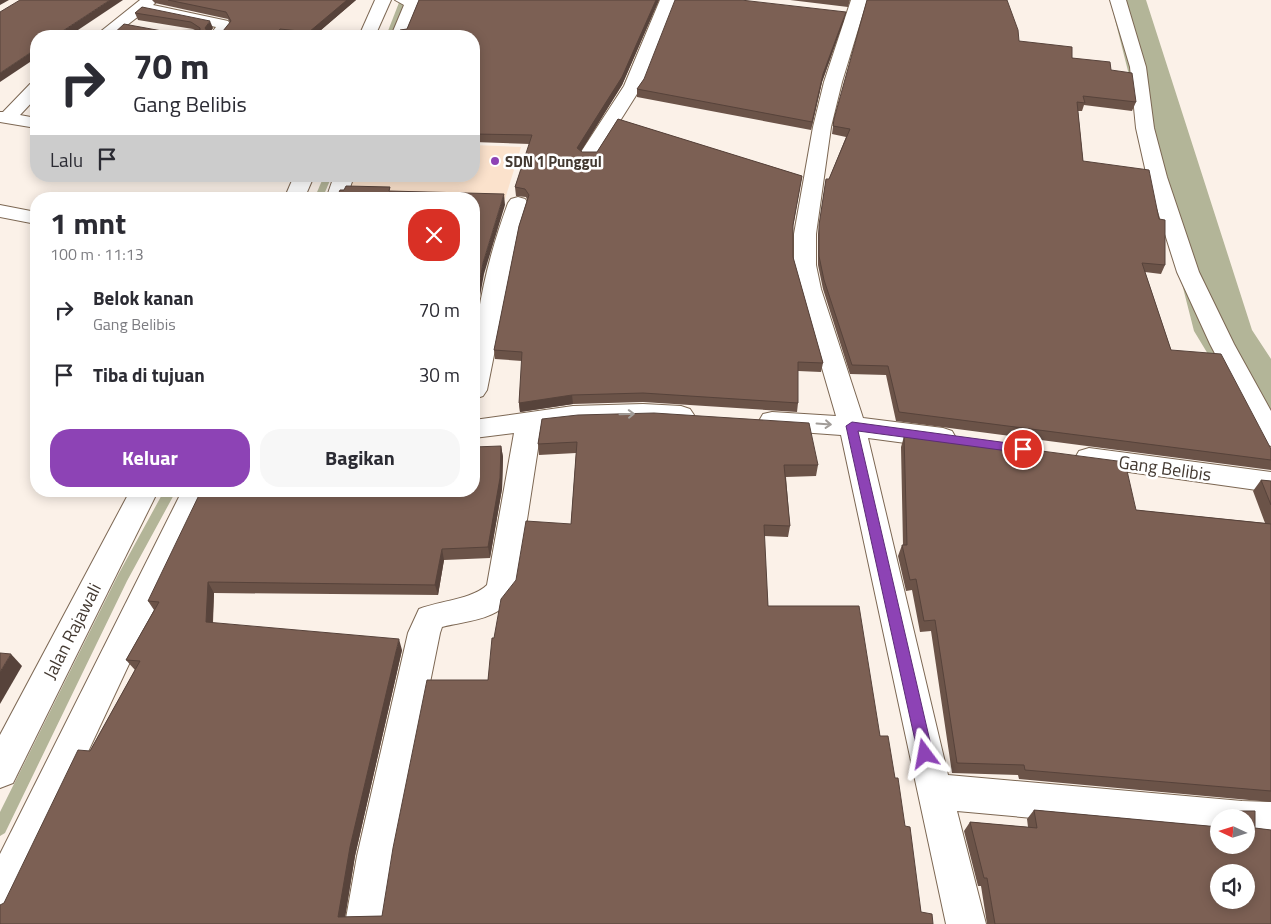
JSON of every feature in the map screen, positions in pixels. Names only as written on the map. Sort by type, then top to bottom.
[{"type":"street","points":[[370,30],[383,0]]},
{"type":"street","points":[[401,30],[413,0],[405,0]]},
{"type":"street","points":[[589,154],[633,86],[668,0]]},
{"type":"street","points":[[1118,0],[1138,67],[1145,128],[1157,177],[1188,272],[1222,344],[1271,436]]},
{"type":"street","points":[[111,30],[145,4],[222,24],[224,27],[222,30]]},
{"type":"street","points":[[851,9],[832,82],[812,183],[805,234],[805,265],[810,289],[852,426],[934,791],[966,924]]},
{"type":"street","points":[[119,24],[137,27]]},
{"type":"street","points":[[2,113],[30,93]]},
{"type":"street","points":[[2,113],[30,121]]},
{"type":"street","points":[[480,362],[507,234],[518,203]]},
{"type":"street","points":[[0,211],[30,217]]},
{"type":"street","points":[[480,428],[591,415],[643,413],[702,417]]},
{"type":"street","points":[[750,419],[852,426],[969,442]]},
{"type":"street","points":[[365,924],[376,856],[424,633],[430,618],[445,611],[482,607],[492,602],[501,590],[529,423]]},
{"type":"street","name":"Gang Belibis","points":[[1066,455],[1271,482]]},
{"type":"street","name":"Jalan Rajawali","points":[[0,771],[141,497]]},
{"type":"street","points":[[0,896],[193,497]]},
{"type":"street","points":[[934,791],[1210,816]]},
{"type":"street","points":[[1255,819],[1271,820]]},
{"type":"shaded area","name":"SDN 1 Punggul","points":[[480,145],[521,147],[505,199],[480,198],[480,192],[336,192],[342,182],[480,182]]},
{"type":"building","points":[[20,0],[110,0],[64,30],[30,30],[30,53],[0,73],[0,12]]},
{"type":"building","points":[[168,0],[347,0],[311,30],[224,30],[231,21],[226,12]]},
{"type":"building","points":[[419,0],[656,0],[622,77],[577,148],[582,152],[597,152],[618,119],[802,176],[793,225],[793,257],[823,363],[798,362],[798,403],[643,393],[572,395],[519,403],[522,352],[494,350],[519,226],[529,195],[525,189],[515,187],[532,135],[480,134],[480,30],[400,30],[407,29]]},
{"type":"building","points":[[675,0],[741,0],[846,12],[823,74],[812,122],[637,89],[644,79]]},
{"type":"building","points":[[867,0],[1007,0],[1018,30],[1019,41],[1072,47],[1072,58],[1110,62],[1111,70],[1132,73],[1136,102],[1083,96],[1085,103],[1077,102],[1083,161],[1149,170],[1159,219],[1165,220],[1165,265],[1142,263],[1171,350],[1221,354],[1271,449],[1271,460],[899,412],[888,366],[852,365],[824,280],[819,256],[819,225],[826,179],[829,179],[850,129],[833,126]]},
{"type":"building","points":[[142,7],[210,21],[205,28],[206,30],[200,30],[191,22],[135,13]]},
{"type":"building","points":[[124,24],[157,30],[118,30]]},
{"type":"building","points":[[346,186],[390,187],[389,191],[427,192],[339,192],[340,190],[344,190]]},
{"type":"building","points":[[480,193],[504,194],[480,279]]},
{"type":"building","points":[[654,413],[809,423],[818,465],[784,465],[790,526],[764,525],[768,606],[859,606],[880,736],[888,736],[895,778],[898,778],[905,826],[910,827],[921,912],[932,914],[933,924],[0,924],[0,905],[4,903],[78,750],[90,751],[140,661],[126,660],[159,602],[148,601],[198,497],[480,497],[480,447],[501,446],[500,478],[488,547],[442,549],[435,585],[208,582],[206,622],[399,639],[350,847],[338,917],[382,916],[393,848],[427,680],[488,680],[492,638],[494,638],[501,599],[516,580],[526,521],[571,524],[577,442],[538,444],[542,419],[578,415]]},
{"type":"building","points":[[905,433],[1125,462],[1136,510],[1271,524],[1271,791],[1025,770],[1024,765],[957,763],[935,620],[924,621],[916,579],[910,580],[902,545],[907,545]]},
{"type":"building","points":[[1261,480],[1271,481],[1271,505]]},
{"type":"building","points":[[0,653],[11,654],[0,672]]},
{"type":"building","points":[[1034,810],[1210,826],[1210,854],[1255,854],[1255,828],[1271,830],[1271,924],[995,924],[987,878],[984,878],[970,822],[1037,828]]},
{"type":"waterway","points":[[391,30],[403,0]]},
{"type":"waterway","points":[[1128,0],[1223,331],[1271,407]]},
{"type":"waterway","points":[[321,192],[325,182]]},
{"type":"waterway","points":[[0,828],[122,579],[167,497]]},
{"type":"place","name":"SDN 1 Punggul","points":[[495,161]]},
{"type":"route","points":[[925,754],[852,426],[1023,449]]}]
